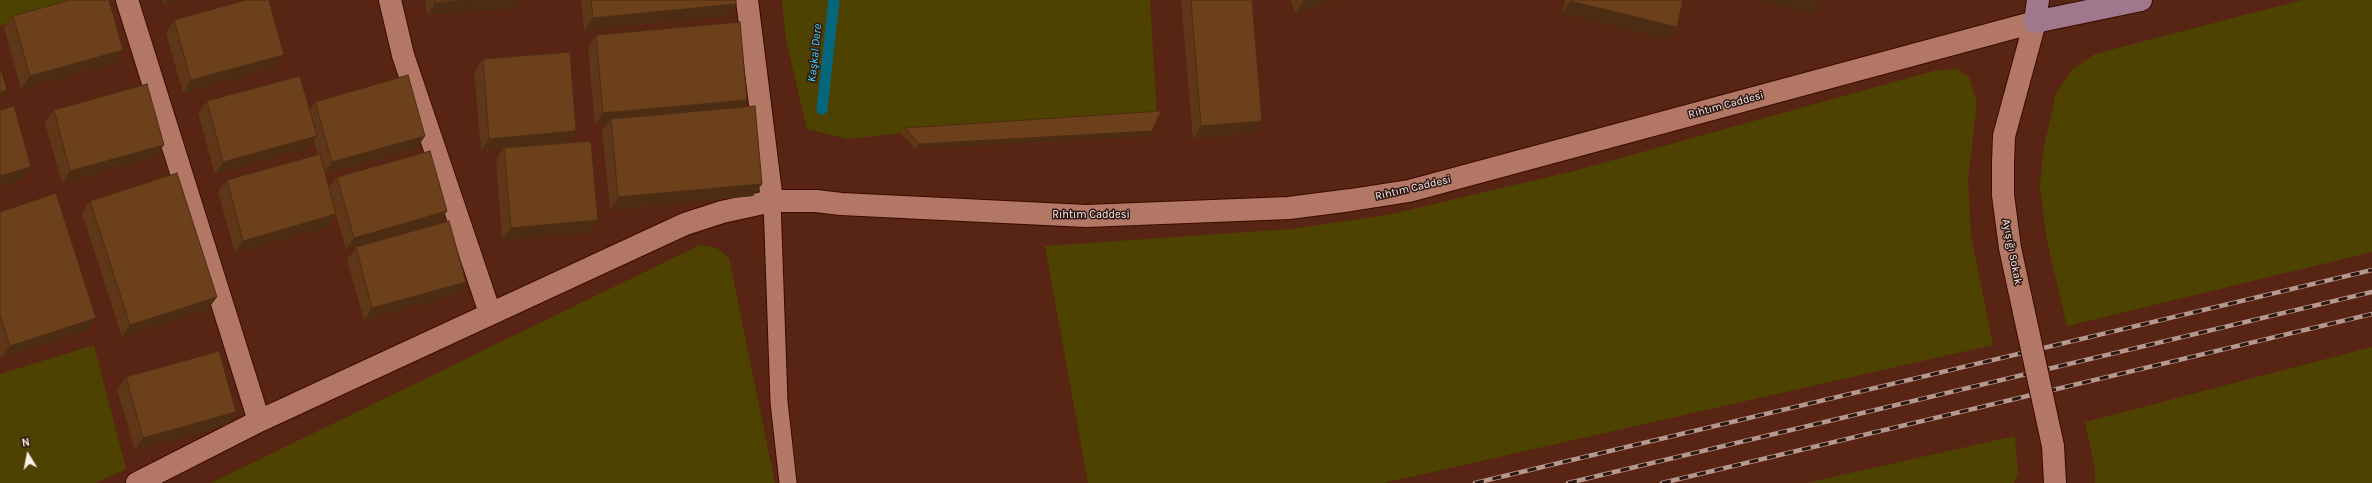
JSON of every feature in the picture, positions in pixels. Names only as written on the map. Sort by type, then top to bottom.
[{"type":"main road","points":[[2035,22],[2038,0]]},
{"type":"main road","name":"Rıhtım Caddesi","points":[[2035,22],[2096,0]]},
{"type":"main road","name":"Rıhtım Caddesi","points":[[2035,22],[2141,0]]},
{"type":"street","points":[[127,0],[259,421]]},
{"type":"street","points":[[390,0],[403,55],[490,313]]},
{"type":"street","points":[[747,0],[772,201]]},
{"type":"street","name":"Rıhtım Caddesi","points":[[137,483],[259,421],[490,313],[685,224],[722,212],[772,201],[816,201],[841,204],[1086,216],[1289,208],[1351,200],[1409,191],[2035,22]]},
{"type":"street","name":"Ayışığı Sokak","points":[[2035,22],[2027,60],[2016,88],[2004,136],[2003,195],[2010,248],[2053,446],[2055,483]]},
{"type":"lane","points":[[772,201],[779,402],[788,483]]},
{"type":"shaded area","points":[[0,0],[96,0],[0,26]]},
{"type":"shaded area","points":[[782,0],[1150,0],[1157,117],[901,133],[848,139],[807,129],[786,40]]},
{"type":"shaded area","points":[[2302,0],[2372,0],[2372,252],[2067,326],[2047,241],[2040,187],[2043,152],[2056,93],[2073,69],[2095,54]]},
{"type":"shaded area","points":[[1957,69],[1969,77],[1977,103],[1968,179],[1971,236],[1993,345],[1384,483],[1088,483],[1045,246],[1291,229],[1387,215],[1574,171],[1937,70]]},
{"type":"shaded area","points":[[700,245],[717,248],[729,258],[775,483],[211,483]]},
{"type":"shaded area","points":[[94,345],[126,469],[95,483],[0,483],[0,374]]},
{"type":"shaded area","points":[[2372,347],[2372,483],[2095,483],[2095,468],[2085,422]]},
{"type":"shaded area","points":[[2015,436],[2018,475],[2014,483],[1806,483]]},
{"type":"building","points":[[70,0],[109,0],[123,50],[30,76],[13,16]]},
{"type":"building","points":[[246,0],[269,0],[284,55],[191,80],[174,20]]},
{"type":"building","points":[[435,0],[472,0],[435,3]]},
{"type":"building","points":[[591,0],[736,0],[736,4],[593,18]]},
{"type":"building","points":[[1191,0],[1252,0],[1262,121],[1201,126]]},
{"type":"building","points":[[1683,0],[1677,27],[1570,1]]},
{"type":"building","points":[[740,22],[747,100],[603,113],[596,35]]},
{"type":"building","points":[[570,52],[576,131],[489,139],[483,59]]},
{"type":"building","points":[[0,66],[7,90],[0,92]]},
{"type":"building","points":[[408,75],[425,136],[332,162],[315,102]]},
{"type":"building","points":[[300,76],[317,136],[223,162],[207,101]]},
{"type":"building","points":[[147,84],[164,145],[70,171],[54,110]]},
{"type":"building","points":[[14,106],[31,167],[0,176],[0,110]]},
{"type":"building","points":[[755,106],[762,184],[618,197],[611,119]]},
{"type":"building","points":[[1161,111],[1152,131],[919,144],[905,128]]},
{"type":"building","points":[[591,141],[598,220],[511,228],[504,148]]},
{"type":"building","points":[[430,151],[447,211],[354,238],[337,177]]},
{"type":"building","points":[[320,154],[336,214],[243,241],[227,180]]},
{"type":"building","points":[[177,173],[217,297],[130,325],[90,201]]},
{"type":"building","points":[[56,193],[96,318],[10,346],[0,315],[0,212]]},
{"type":"building","points":[[449,221],[466,282],[372,308],[356,247]]},
{"type":"building","points":[[219,351],[236,412],[143,438],[126,377]]},
{"type":"waterway","name":"Kaşkal Dere","points":[[822,109],[834,0]]},
{"type":"railway","points":[[1475,483],[2372,270]]},
{"type":"railway","points":[[1568,483],[2372,292]]},
{"type":"railway","points":[[1662,483],[2372,314]]}]
